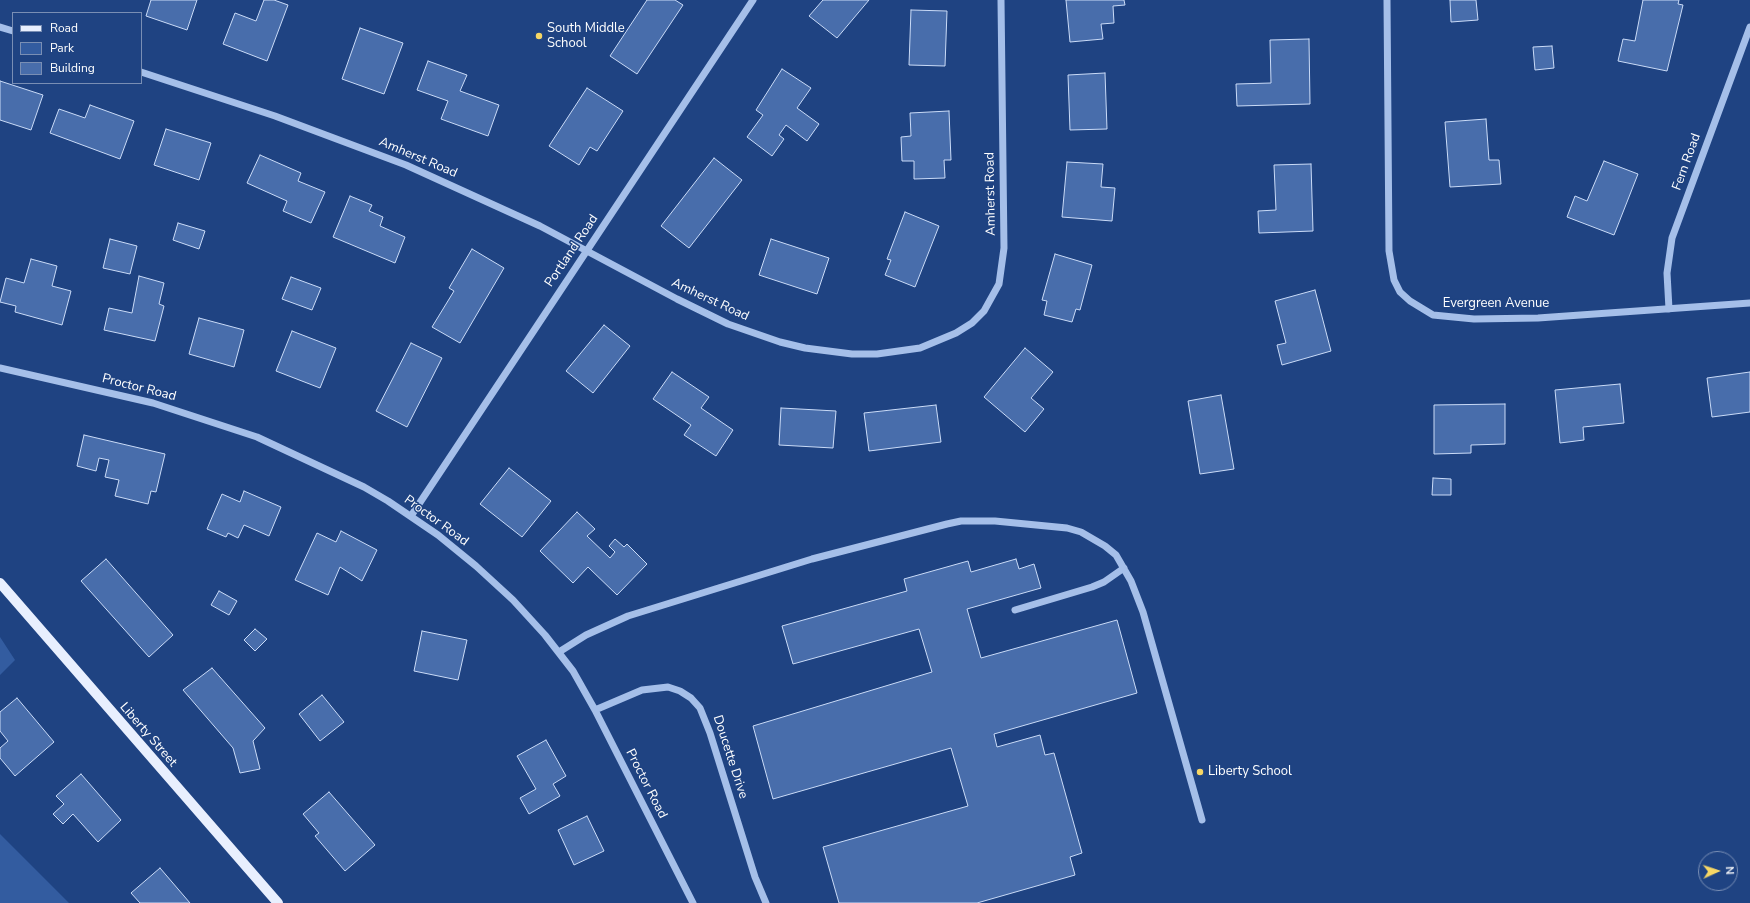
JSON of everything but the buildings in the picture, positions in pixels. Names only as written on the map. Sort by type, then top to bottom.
[{"type":"main road","name":"Liberty Street","points":[[0,583],[278,903]]},
{"type":"street","name":"Portland Road","points":[[411,516],[753,0]]},
{"type":"street","name":"Amherst Road","points":[[142,72],[275,116],[368,150],[448,183],[540,226],[702,312],[728,324],[780,342],[828,351],[877,354],[920,348],[956,333],[972,323],[984,311],[999,284],[1004,248],[1001,0]]},
{"type":"street","name":"Evergreen Avenue","points":[[1387,0],[1389,251],[1394,280],[1400,292],[1420,309],[1433,316],[1450,318],[1538,318],[1750,303]]},
{"type":"street","points":[[0,27],[12,31]]},
{"type":"street","name":"Fern Road","points":[[1669,309],[1667,273],[1672,238],[1750,27]]},
{"type":"street","name":"Proctor Road","points":[[0,368],[153,403],[256,437],[339,474],[388,501],[411,516],[476,566],[529,617],[560,652],[580,683],[693,903]]},
{"type":"street","points":[[560,652],[586,635],[628,616],[812,559],[961,521],[995,521],[1067,528],[1081,532],[1106,546],[1116,555],[1124,568],[1144,612],[1202,820]]},
{"type":"street","points":[[1015,610],[1092,587],[1104,582],[1124,568]]},
{"type":"street","name":"Doucette Drive","points":[[595,710],[642,690],[668,686],[691,698],[700,708],[710,733],[755,877],[766,903]]},
{"type":"green space","points":[[0,637],[15,660],[0,675]]},
{"type":"green space","points":[[0,834],[69,903],[0,903]]},
{"type":"place","name":"South Middle School","points":[[539,36]]},
{"type":"place","name":"Liberty School","points":[[1200,772]]}]
